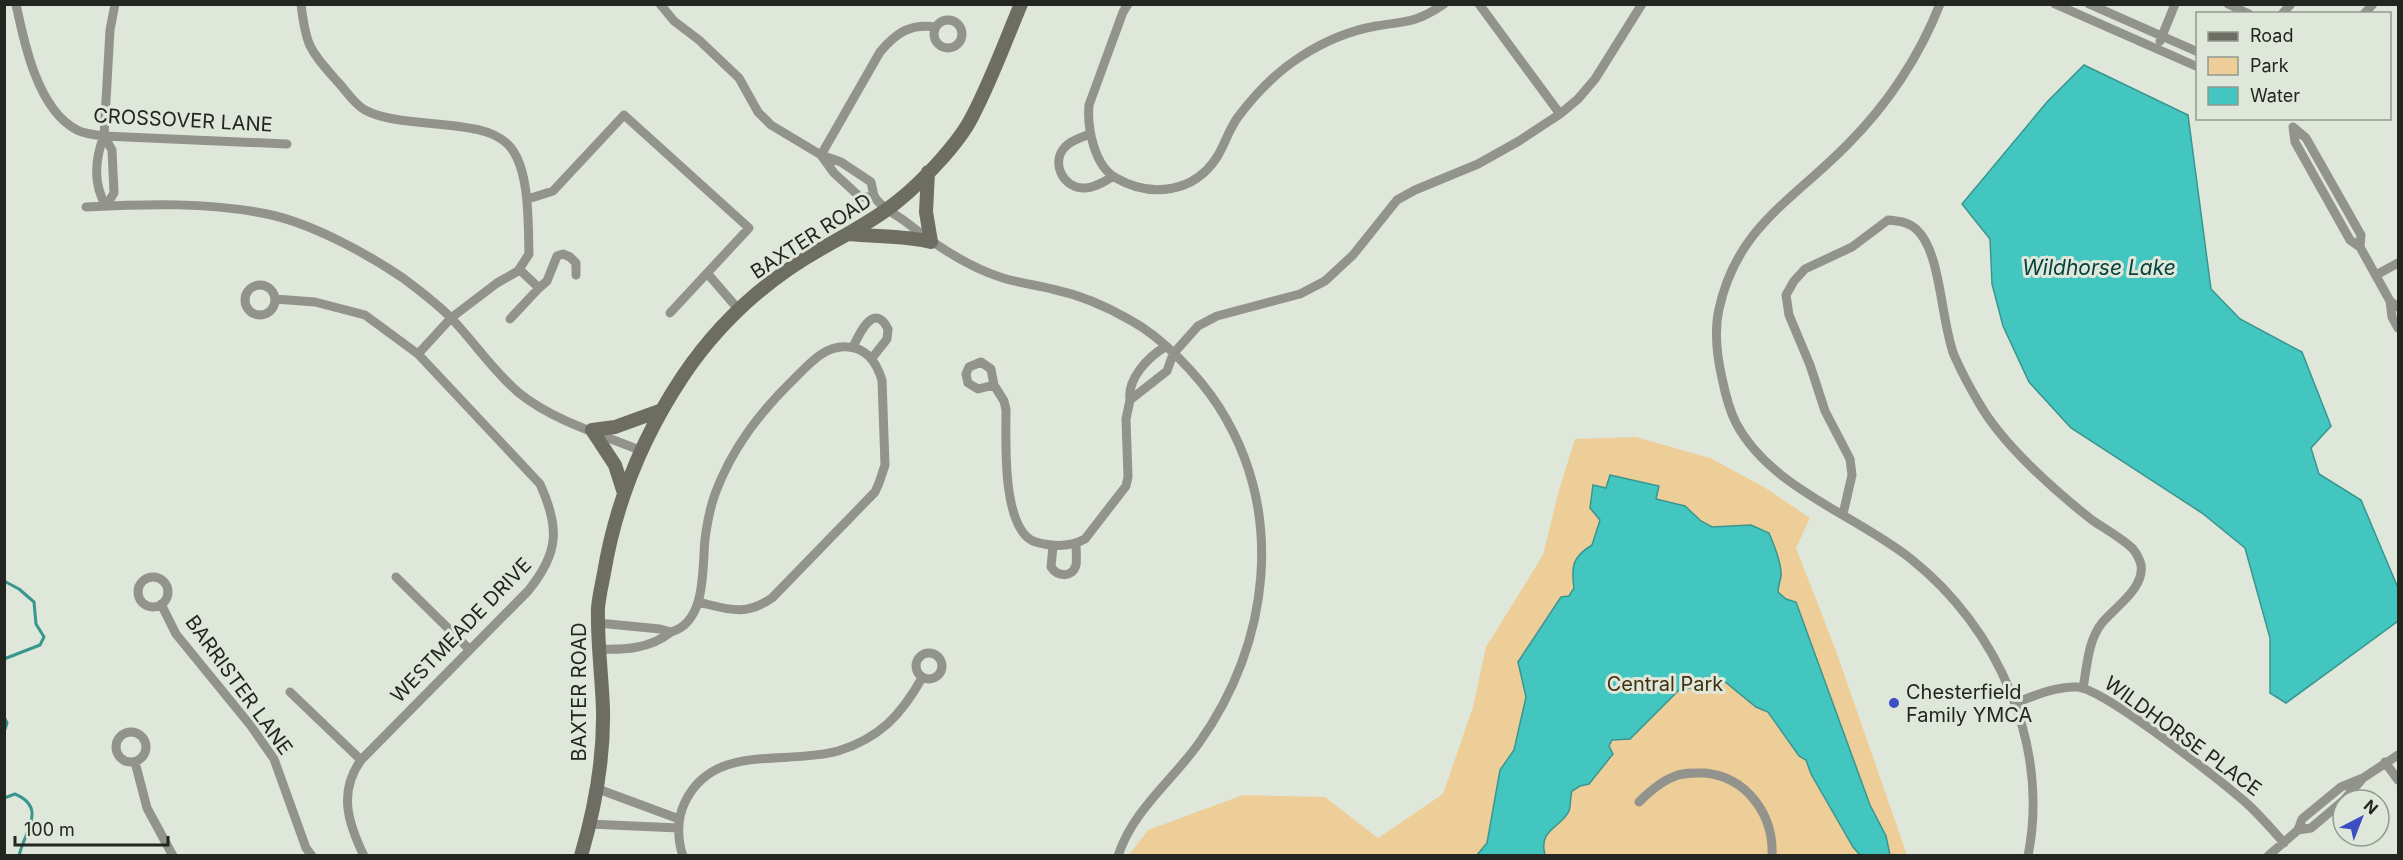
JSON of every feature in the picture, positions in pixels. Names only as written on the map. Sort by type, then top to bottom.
[{"type":"main road","name":"BAXTER ROAD","points":[[581,855],[598,789],[603,710],[598,650],[598,604],[623,490],[662,410],[683,375],[739,310],[786,270],[849,234],[888,208],[928,172],[958,138],[973,116],[1021,4]]},
{"type":"main road","points":[[849,234],[908,236],[931,242],[926,212],[928,172]]},
{"type":"main road","points":[[623,490],[615,465],[592,430],[615,427],[662,410]]},
{"type":"street","name":"CROSSOVER LANE","points":[[16,4],[26,53],[51,105],[76,130],[104,136],[287,144]]},
{"type":"street","points":[[106,206],[98,191],[98,152],[104,136],[110,30],[115,4]]},
{"type":"street","points":[[301,4],[307,42],[312,52],[361,108],[376,116],[393,120],[485,131],[494,134],[511,147],[517,156],[528,199],[529,254],[519,269],[451,318],[418,354]]},
{"type":"street","points":[[660,4],[674,21],[699,40],[739,78],[758,112],[771,125],[821,155],[841,162],[871,182],[875,197],[931,242],[1000,277],[1081,297],[1132,321],[1153,335],[1201,382],[1219,406],[1248,465],[1257,500],[1261,535],[1260,593],[1242,665],[1227,695],[1199,744],[1150,799],[1118,855]]},
{"type":"street","points":[[1128,4],[1089,105],[1087,120],[1097,156],[1113,177],[1133,185],[1158,190],[1176,189],[1192,182],[1216,158],[1236,120],[1257,92],[1275,74],[1326,41],[1376,26],[1410,22],[1444,4]]},
{"type":"street","points":[[1479,4],[1560,114]]},
{"type":"street","points":[[994,385],[1004,401],[1006,410],[1008,486],[1016,521],[1031,540],[1053,546],[1076,544],[1085,539],[1126,486],[1128,477],[1126,419],[1131,386],[1144,363],[1152,355],[1169,351],[1198,326],[1217,316],[1300,294],[1325,281],[1349,260],[1397,200],[1415,190],[1478,164],[1560,114],[1578,99],[1595,79],[1642,4]]},
{"type":"street","points":[[1940,4],[1923,42],[1902,77],[1875,114],[1847,145],[1778,207],[1754,232],[1730,271],[1718,311],[1717,354],[1725,397],[1736,424],[1762,458],[1794,485],[1880,536],[1913,561],[1946,592],[1995,660],[2015,703],[2030,753],[2034,796],[2033,831],[2028,855]]},
{"type":"street","points":[[2055,4],[2196,66]]},
{"type":"street","points":[[2090,4],[2196,51]]},
{"type":"street","points":[[2157,49],[2175,4]]},
{"type":"street","points":[[2228,4],[2245,12]]},
{"type":"street","points":[[821,155],[880,52],[892,38],[904,29],[927,25],[936,27]]},
{"type":"street","points":[[528,199],[553,191],[624,115],[749,228],[670,313]]},
{"type":"street","points":[[2289,120],[2306,138],[2361,235],[2360,247],[2390,300],[2398,307]]},
{"type":"street","points":[[1090,134],[1069,143],[1063,149],[1059,163],[1062,177],[1074,186],[1082,188],[1113,177]]},
{"type":"street","points":[[104,136],[112,150],[114,193],[106,206]]},
{"type":"street","points":[[821,155],[834,173],[860,197],[875,197]]},
{"type":"street","points":[[86,207],[148,203],[214,207],[269,214],[315,231],[363,253],[404,279],[451,318],[492,367],[520,393],[554,416],[642,451]]},
{"type":"street","points":[[1843,514],[1852,475],[1850,459],[1825,411],[1810,365],[1789,315],[1786,294],[1805,269],[1852,247],[1888,220],[1909,223],[1925,240],[1934,262],[1943,317],[1954,354],[1980,405],[2002,436],[2043,477],[2132,549],[2139,559],[2142,567],[2136,584],[2096,631],[2089,654],[2084,688]]},
{"type":"street","points":[[510,319],[547,281],[557,256],[563,254],[576,263],[576,275]]},
{"type":"street","points":[[2376,275],[2398,263]]},
{"type":"street","points":[[519,269],[539,288]]},
{"type":"street","points":[[707,273],[739,310]]},
{"type":"street","name":"WESTMEADE DRIVE","points":[[275,299],[315,302],[365,315],[418,354],[540,484],[552,515],[552,550],[550,560],[541,575],[528,591],[361,760],[351,774],[346,796],[347,807],[355,838],[364,855]]},
{"type":"street","points":[[2390,300],[2392,317],[2398,328]]},
{"type":"street","points":[[854,347],[860,330],[868,321],[882,321],[888,329],[887,339],[872,358]]},
{"type":"street","points":[[598,650],[621,650],[658,642],[676,631],[691,617],[698,602],[705,539],[712,506],[731,458],[744,437],[775,398],[819,356],[831,349],[854,347],[872,358],[879,369],[882,380],[885,465],[875,492],[772,598],[760,606],[741,611],[698,602]]},
{"type":"street","points":[[1130,400],[1167,371],[1169,351]]},
{"type":"street","points":[[1053,546],[1051,567],[1056,573],[1065,575],[1071,573],[1076,565],[1076,544]]},
{"type":"street","points":[[396,577],[469,649]]},
{"type":"street","name":"BARRISTER LANE","points":[[161,604],[176,634],[274,759],[306,848],[312,855]]},
{"type":"street","points":[[598,623],[660,628],[671,632]]},
{"type":"street","points":[[683,855],[680,846],[679,824],[690,792],[703,776],[714,768],[728,763],[837,751],[858,743],[890,723],[905,708],[922,678]]},
{"type":"street","name":"WILDHORSE PLACE","points":[[2015,703],[2057,688],[2092,690],[2123,710],[2242,799],[2284,843]]},
{"type":"street","points":[[290,692],[361,760]]},
{"type":"street","points":[[2354,788],[2363,778],[2397,753]]},
{"type":"street","points":[[135,762],[147,808],[173,855]]},
{"type":"street","points":[[2385,762],[2398,780]]},
{"type":"street","points":[[1639,802],[1653,788],[1674,776],[1692,772],[1728,778],[1746,790],[1760,807],[1770,827],[1772,855]]},
{"type":"street","points":[[2268,855],[2298,830],[2302,819],[2341,787],[2363,778]]},
{"type":"street","points":[[598,789],[679,824]]},
{"type":"street","points":[[2298,830],[2311,828],[2331,810]]},
{"type":"street","points":[[589,824],[679,824]]},
{"type":"green space","name":"Central Park","points":[[1636,437],[1710,458],[1764,487],[1810,518],[1796,548],[1835,648],[1907,855],[1128,856],[1148,830],[1243,795],[1325,797],[1378,838],[1443,794],[1473,707],[1486,647],[1543,555],[1559,490],[1575,439]]},
{"type":"water","name":"Wildhorse Lake","points":[[2084,65],[2188,115],[2211,289],[2240,319],[2302,352],[2331,426],[2311,448],[2319,474],[2361,500],[2398,588],[2398,621],[2286,703],[2270,693],[2270,638],[2245,548],[2202,513],[2071,428],[2029,382],[2003,326],[1992,284],[1990,239],[1962,204],[2047,102]]},
{"type":"water","points":[[1610,475],[1659,486],[1656,499],[1685,506],[1701,521],[1712,527],[1751,525],[1769,533],[1780,567],[1778,592],[1786,599],[1796,602],[1870,805],[1886,836],[1890,855],[1860,855],[1853,847],[1811,774],[1806,760],[1799,756],[1768,712],[1756,707],[1724,681],[1711,680],[1708,685],[1679,690],[1630,739],[1612,740],[1609,746],[1613,754],[1589,784],[1572,791],[1569,811],[1547,834],[1544,846],[1545,855],[1477,855],[1487,843],[1500,770],[1514,750],[1526,697],[1518,662],[1561,597],[1569,596],[1574,588],[1574,563],[1585,549],[1592,545],[1600,520],[1590,508],[1593,485],[1606,488]]},
{"type":"waterway","points":[[4,581],[19,589],[34,602],[36,624],[44,637],[40,645],[4,659]]},
{"type":"waterway","points":[[4,717],[7,723],[4,732]]},
{"type":"waterway","points":[[4,798],[15,794],[25,800],[32,813],[19,856]]},
{"type":"place","name":"Chesterfield Family YMCA","points":[[1894,703]]}]
